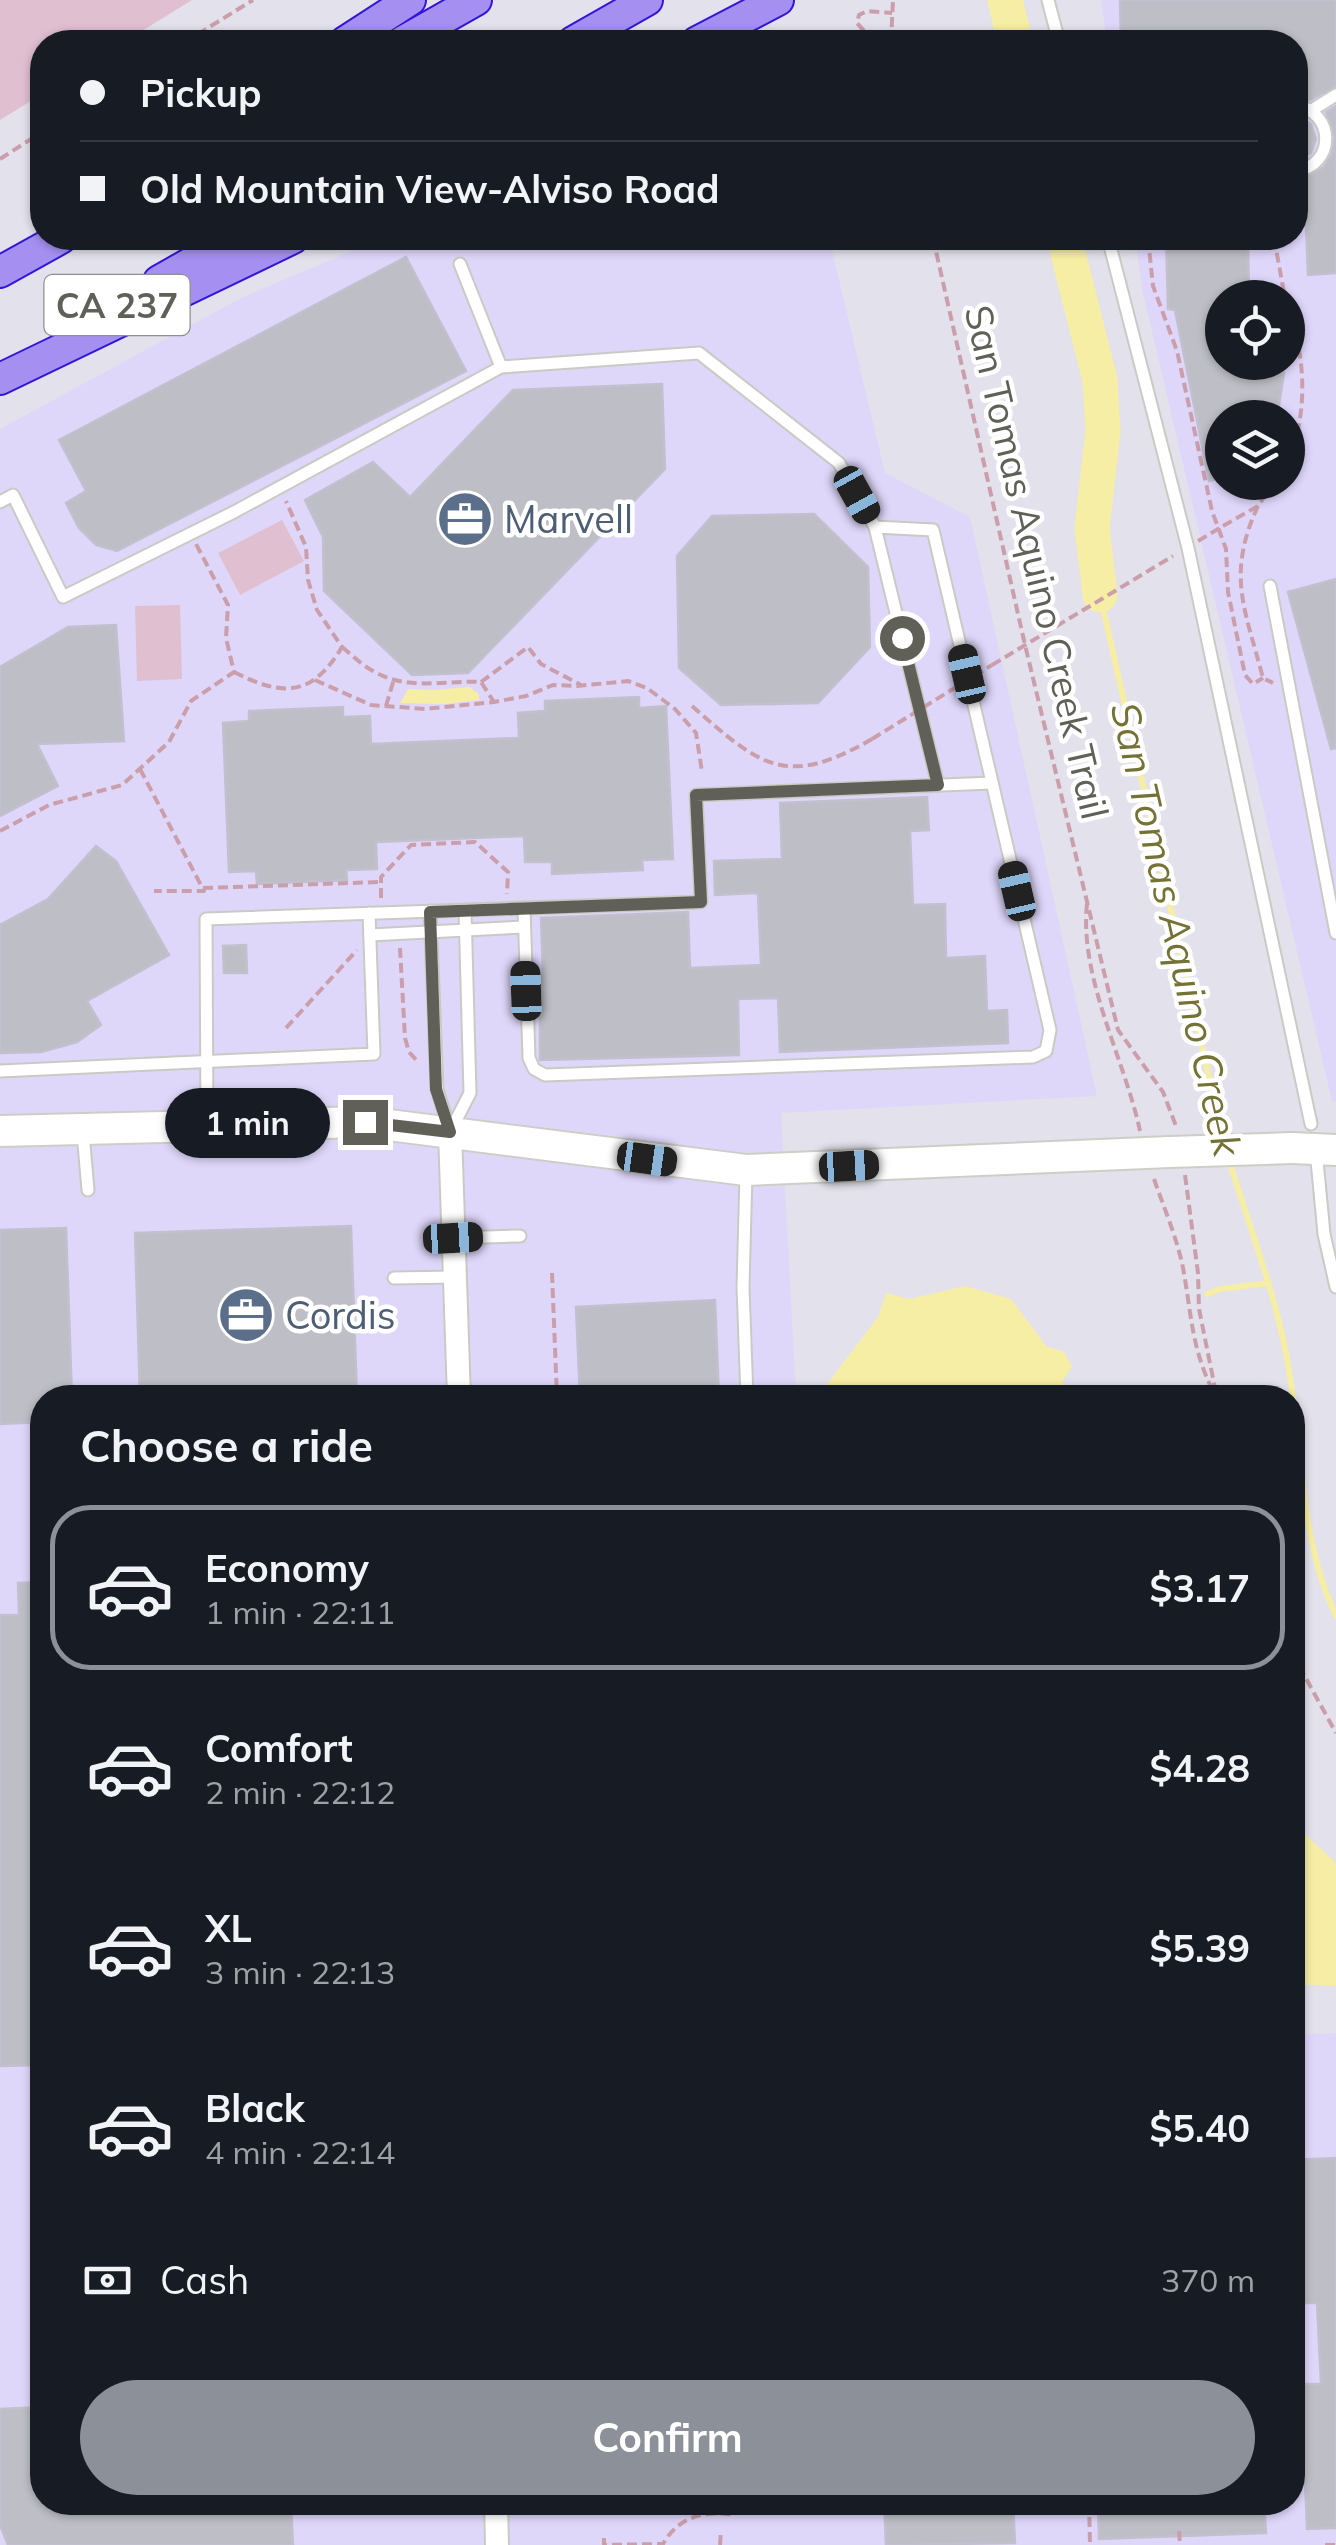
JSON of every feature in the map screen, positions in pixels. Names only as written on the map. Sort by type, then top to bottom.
[{"type":"highway","points":[[363,30],[410,0]]},
{"type":"highway","points":[[423,30],[476,0]]},
{"type":"highway","points":[[595,30],[647,0]]},
{"type":"highway","points":[[721,30],[778,0]]},
{"type":"highway","name":"CA 237","points":[[0,272],[37,250]]},
{"type":"highway","name":"CA 237","points":[[0,376],[214,250]]},
{"type":"highway","points":[[0,376],[268,250]]},
{"type":"street","points":[[0,1131],[365,1122],[746,1170],[1314,1143]]},
{"type":"street","points":[[450,1132],[459,1385]]},
{"type":"street","points":[[496,2515],[497,2545]]},
{"type":"lane","points":[[1048,0],[1055,30]]},
{"type":"lane","points":[[1312,110],[1336,95]]},
{"type":"lane","points":[[1308,109],[1324,122],[1327,144],[1316,164],[1308,167]]},
{"type":"lane","points":[[1111,250],[1188,548],[1314,1143],[1324,1234],[1336,1287]]},
{"type":"lane","points":[[460,264],[501,366]]},
{"type":"lane","points":[[0,502],[13,495],[63,597],[191,534],[501,366],[699,354],[839,463],[875,527],[938,785]]},
{"type":"lane","points":[[524,908],[528,1058],[534,1069],[545,1075],[1033,1057],[1046,1051],[1050,1030],[933,530],[875,527]]},
{"type":"lane","points":[[1270,586],[1336,933]]},
{"type":"lane","points":[[208,1126],[206,919],[701,902],[696,795],[992,783]]},
{"type":"lane","points":[[1322,852],[1336,852]]},
{"type":"lane","points":[[450,1132],[470,1093],[465,910]]},
{"type":"lane","points":[[430,912],[436,1089],[450,1132]]},
{"type":"lane","points":[[0,1071],[374,1054],[369,913]]},
{"type":"lane","points":[[370,935],[524,927]]},
{"type":"lane","points":[[83,1128],[88,1190]]},
{"type":"lane","points":[[746,1170],[743,1287],[747,1385]]},
{"type":"lane","points":[[453,1238],[520,1236]]},
{"type":"lane","points":[[394,1278],[455,1277]]},
{"type":"path","points":[[205,30],[253,0]]},
{"type":"path","points":[[891,30],[893,0]]},
{"type":"path","points":[[864,30],[858,23],[859,15],[892,12]]},
{"type":"path","points":[[0,159],[30,140]]},
{"type":"path","name":"San Tomas Aquino Creek Trail","points":[[937,250],[1118,1030],[1163,1092],[1186,1308],[1201,1369],[1210,1385]]},
{"type":"path","points":[[1149,250],[1153,286],[1177,351],[1212,512],[1226,549],[1228,592],[1245,675],[1253,684],[1263,678]]},
{"type":"path","points":[[1276,250],[1282,280]]},
{"type":"path","points":[[278,488],[302,534],[308,580],[317,610],[342,648],[374,672],[418,684],[481,682],[528,647],[541,664],[582,686]]},
{"type":"path","points":[[1262,500],[1244,535],[1238,582],[1263,678]]},
{"type":"path","points":[[1198,541],[1258,506]]},
{"type":"path","points":[[191,534],[228,605],[226,638],[234,672],[262,687],[289,690],[328,670],[342,648]]},
{"type":"path","points":[[692,706],[738,747],[762,760],[795,767],[818,766],[872,739],[1178,553]]},
{"type":"path","points":[[0,831],[49,805],[122,785],[169,742],[191,700],[234,672]]},
{"type":"path","points":[[1263,678],[1292,690]]},
{"type":"path","points":[[315,680],[371,705],[425,709],[494,702],[526,696],[553,685],[628,682],[647,688],[696,733],[702,772]]},
{"type":"path","points":[[386,706],[394,680]]},
{"type":"path","points":[[481,682],[494,702]]},
{"type":"path","points":[[140,769],[204,891],[154,892]]},
{"type":"path","points":[[381,898],[381,877],[411,845],[475,842],[508,872],[508,894]]},
{"type":"path","points":[[202,888],[381,882]]},
{"type":"path","name":"San Tomas Aquino Creek Trail","points":[[1087,899],[1085,922],[1102,1016],[1134,1104],[1168,1148],[1194,1236],[1199,1309],[1214,1385]]},
{"type":"path","points":[[552,1272],[556,1385]]},
{"type":"path","points":[[1305,1677],[1336,1733]]},
{"type":"path","points":[[604,2538],[604,2545],[662,2544],[680,2524],[696,2515]]},
{"type":"path","points":[[1089,2515],[1090,2545]]},
{"type":"path","points":[[1178,2531],[1180,2545]]},
{"type":"path","points":[[720,2545],[721,2532]]},
{"type":"path","points":[[1325,2545],[1336,2544]]},
{"type":"shaded area","points":[[0,0],[192,0],[143,30],[30,30],[30,101],[0,120]]},
{"type":"shaded area","points":[[1101,0],[1336,0],[1336,1101],[1332,1101],[1143,293],[1137,250],[1308,250],[1308,30],[1105,30]]},
{"type":"shaded area","points":[[355,250],[832,250],[885,473],[970,517],[1097,1096],[781,1113],[795,1385],[30,1385],[30,2515],[1305,2515],[1305,2034],[1336,2033],[1336,2545],[0,2545],[0,429],[243,297]]},
{"type":"shaded area","points":[[282,520],[304,561],[240,595],[218,553]]},
{"type":"shaded area","points":[[180,605],[182,679],[137,681],[135,606]]},
{"type":"shaded area","points":[[469,687],[479,694],[479,700],[400,703],[408,689]]},
{"type":"shaded area","points":[[965,1286],[1011,1299],[1047,1347],[1063,1351],[1072,1366],[1062,1382],[1064,1385],[827,1385],[878,1317],[886,1293],[909,1299]]},
{"type":"shaded area","points":[[1305,1834],[1336,1863],[1336,1986],[1305,1985]]},
{"type":"building","points":[[1120,0],[1336,0],[1336,86],[1308,99],[1308,30],[1121,30]]},
{"type":"building","points":[[1336,106],[1336,273],[1308,275],[1308,176],[1324,167],[1332,154],[1335,137],[1326,112]]},
{"type":"building","points":[[1308,122],[1316,139],[1308,154]]},
{"type":"building","points":[[1166,250],[1248,250],[1249,280],[1205,280],[1205,380],[1283,380],[1280,400],[1205,400],[1205,461],[1175,310],[1168,309]]},
{"type":"building","points":[[406,257],[466,371],[117,551],[96,545],[79,528],[66,503],[86,491],[59,440]]},
{"type":"building","name":"Marvell","points":[[662,384],[665,469],[468,673],[412,675],[324,591],[323,537],[305,500],[373,462],[410,497],[513,390]]},
{"type":"building","points":[[814,514],[868,567],[870,647],[818,703],[721,705],[679,668],[677,556],[712,516]]},
{"type":"building","points":[[1336,579],[1336,748],[1331,749],[1288,592]]},
{"type":"building","points":[[116,625],[124,741],[37,744],[58,786],[0,816],[0,667],[68,627]]},
{"type":"building","points":[[639,697],[639,708],[666,706],[673,859],[642,860],[643,870],[552,874],[552,862],[525,862],[524,836],[376,842],[377,869],[346,870],[347,880],[257,884],[256,871],[229,872],[223,723],[249,721],[249,711],[343,707],[343,717],[370,716],[371,744],[519,738],[518,713],[545,711],[545,701]]},
{"type":"building","points":[[927,797],[929,830],[910,831],[913,905],[945,904],[946,958],[985,956],[987,1011],[1007,1010],[1008,1043],[780,1052],[778,998],[738,999],[739,1055],[540,1060],[541,918],[688,912],[690,968],[761,965],[758,893],[715,895],[714,861],[782,859],[780,803]]},
{"type":"building","points":[[96,846],[116,861],[169,955],[87,1001],[101,1025],[77,1042],[41,1052],[0,1053],[0,925],[48,899]]},
{"type":"building","points":[[246,945],[247,973],[224,973],[223,946]]},
{"type":"building","name":"Cordis","points":[[351,1226],[357,1385],[140,1385],[135,1233]]},
{"type":"building","points":[[66,1228],[72,1385],[30,1385],[30,1423],[0,1424],[0,1230]]},
{"type":"building","points":[[715,1300],[718,1385],[579,1385],[576,1307]]},
{"type":"building","points":[[30,1582],[30,2065],[0,2066],[0,1615],[19,1615],[18,1583]]},
{"type":"building","points":[[1336,2158],[1336,2528],[1307,2529],[1305,2384],[1321,2384],[1317,2303],[1305,2303],[1305,2159]]},
{"type":"building","points":[[30,2408],[30,2515],[292,2515],[293,2545],[8,2545],[0,2525],[0,2409]]},
{"type":"building","points":[[885,2515],[1014,2515],[1015,2543],[886,2545]]},
{"type":"building","points":[[1098,2515],[1265,2515],[1266,2533],[1099,2539]]},
{"type":"waterway","name":"San Tomas Aquino Creek","points":[[1005,0],[1012,30]]},
{"type":"waterway","name":"San Tomas Aquino Creek","points":[[1067,250],[1100,380],[1103,431],[1092,528],[1100,595]]},
{"type":"waterway","name":"San Tomas Aquino Creek","points":[[1100,595],[1223,1140]]},
{"type":"waterway","name":"San Tomas Aquino Creek","points":[[1228,1157],[1279,1321],[1291,1385]]},
{"type":"waterway","points":[[1207,1294],[1268,1283]]},
{"type":"waterway","name":"San Tomas Aquino Creek","points":[[1305,1504],[1315,1558],[1336,1616]]},
{"type":"place","name":"Marvell","points":[[465,519]]},
{"type":"place","name":"Cordis","points":[[246,1315]]},
{"type":"route","points":[[365,1122],[450,1132],[436,1089],[430,912],[701,902],[696,795],[938,785],[902,638]]}]
